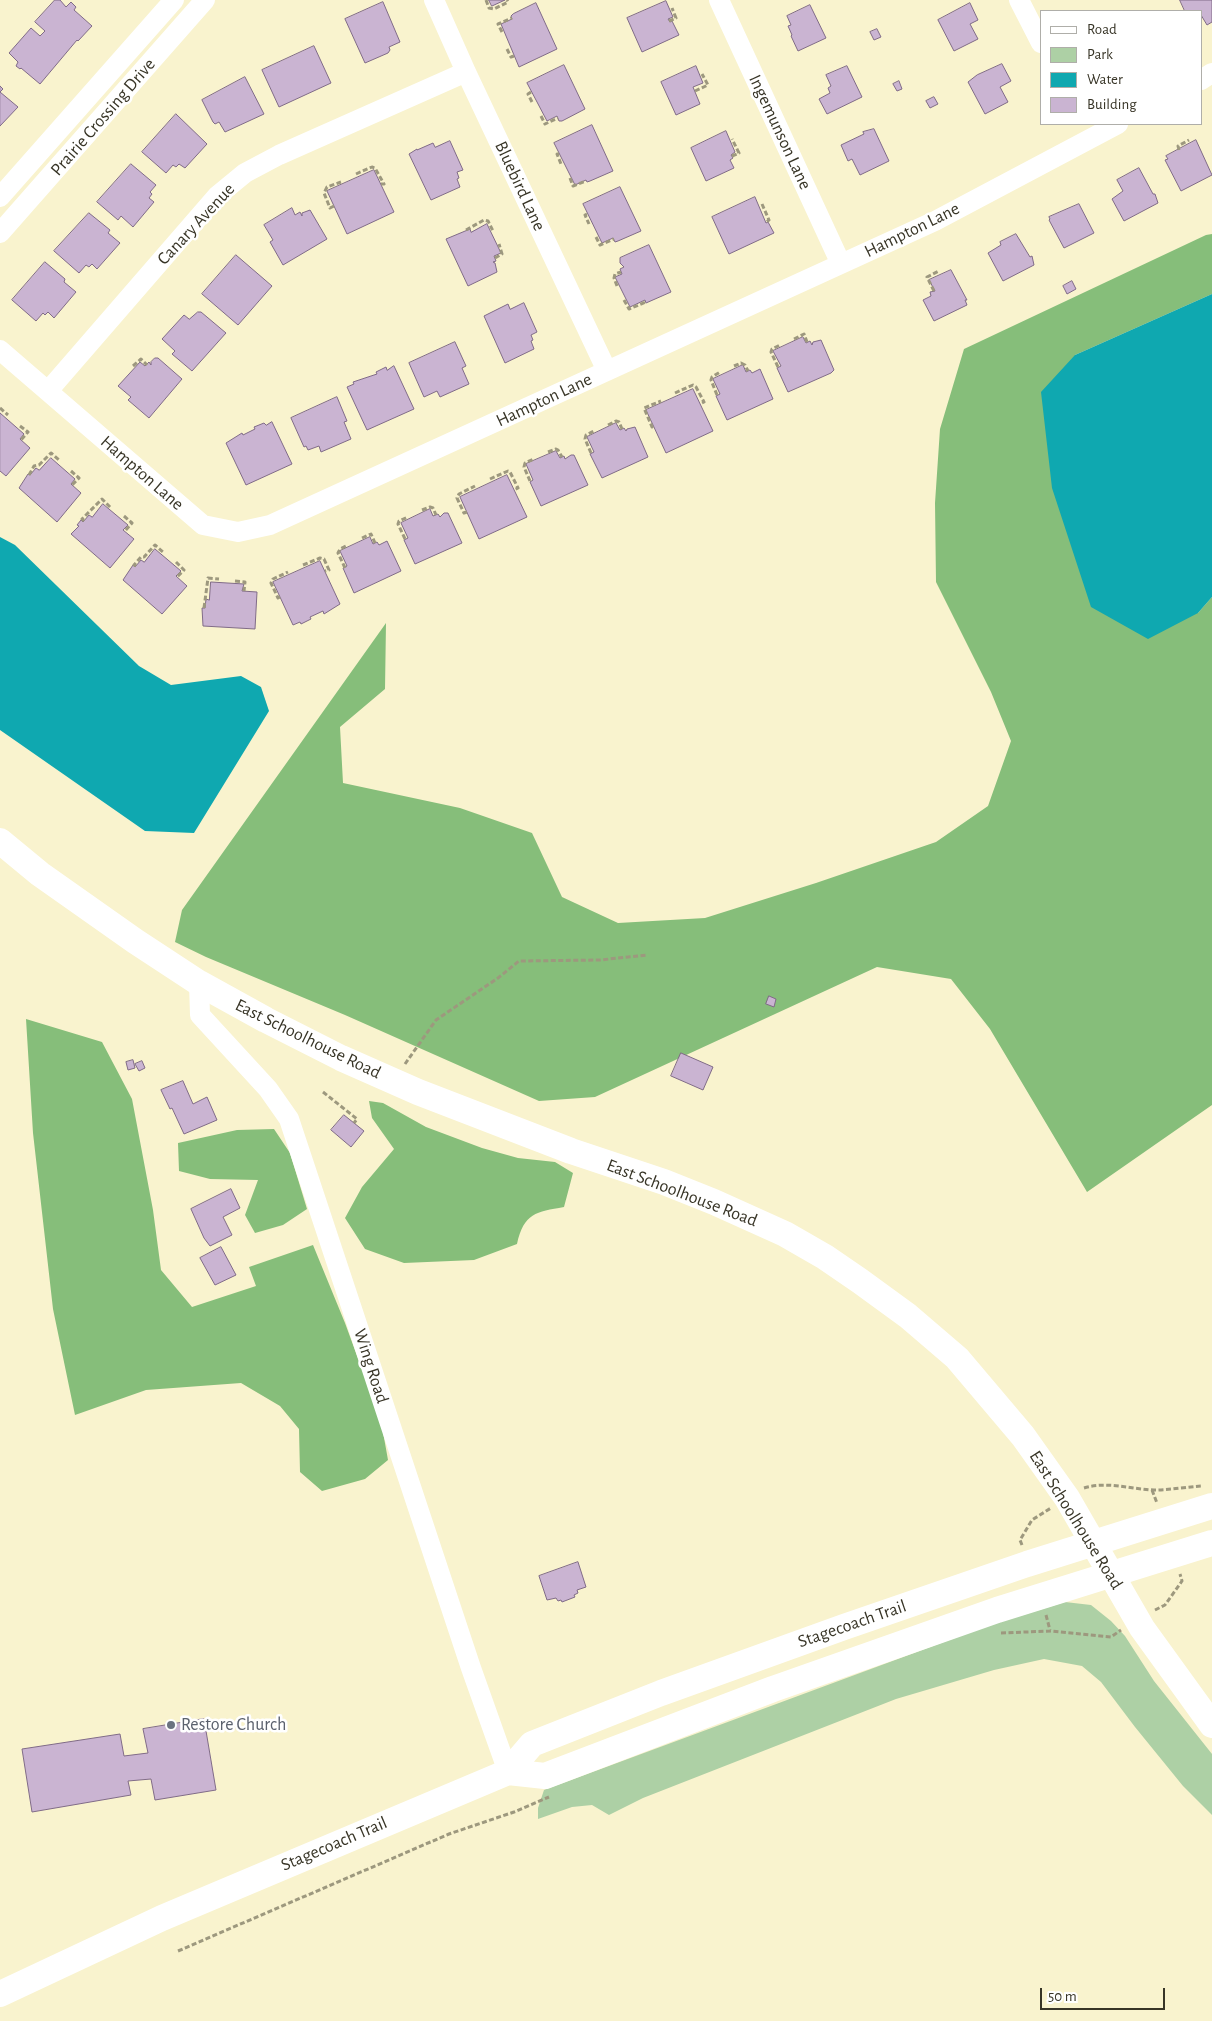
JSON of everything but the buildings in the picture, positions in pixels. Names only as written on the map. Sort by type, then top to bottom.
[{"type":"main road","name":"East Schoolhouse Road","points":[[0,841],[40,874],[135,942],[199,983],[266,1020],[341,1058],[392,1080],[571,1150],[705,1198],[785,1234],[825,1257],[908,1316],[957,1358],[1070,1488],[1093,1543],[1111,1575],[1140,1622],[1212,1726]]},
{"type":"main road","name":"Stagecoach Trail","points":[[0,1994],[162,1918],[508,1772],[532,1744],[844,1627],[1093,1543],[1207,1496]]},
{"type":"main road","name":"Stagecoach Trail","points":[[508,1772],[545,1776],[773,1689],[998,1610],[1212,1543]]},
{"type":"street","name":"Prairie Crossing Drive","points":[[0,197],[174,0]]},
{"type":"street","name":"Prairie Crossing Drive","points":[[0,233],[206,0]]},
{"type":"street","name":"Bluebird Lane","points":[[434,0],[607,371]]},
{"type":"street","name":"Ingemunson Lane","points":[[719,0],[841,264]]},
{"type":"street","points":[[1019,0],[1040,41]]},
{"type":"street","name":"Canary Avenue","points":[[48,391],[217,196],[245,173],[279,155],[466,72]]},
{"type":"street","name":"Hampton Lane","points":[[0,350],[203,525],[238,532],[270,526],[935,221],[1086,131],[1113,125]]},
{"type":"street","name":"Wing Road","points":[[199,983],[200,1015],[268,1088],[288,1119],[471,1668],[508,1772]]},
{"type":"path","points":[[486,0],[489,8],[494,9],[508,2],[507,0]]},
{"type":"path","points":[[669,21],[676,18],[672,8]]},
{"type":"path","points":[[502,32],[498,24],[512,18]]},
{"type":"path","points":[[508,48],[512,57],[514,56]]},
{"type":"path","points":[[695,92],[708,85],[702,74]]},
{"type":"path","points":[[531,92],[528,94],[532,102]]},
{"type":"path","points":[[541,116],[545,124],[558,118]]},
{"type":"path","points":[[732,138],[739,153],[732,156]]},
{"type":"path","points":[[1180,150],[1178,146],[1189,140]]},
{"type":"path","points":[[559,154],[557,154],[561,164]]},
{"type":"path","points":[[356,174],[372,167],[375,168],[384,184],[381,184]]},
{"type":"path","points":[[570,178],[573,186],[586,181]]},
{"type":"path","points":[[334,206],[330,208],[324,193],[328,187],[341,182]]},
{"type":"path","points":[[762,204],[769,220],[766,222]]},
{"type":"path","points":[[587,214],[584,215],[589,224]]},
{"type":"path","points":[[466,230],[484,220],[488,221],[493,231]]},
{"type":"path","points":[[596,237],[600,245],[614,239]]},
{"type":"path","points":[[494,258],[502,254],[499,244]]},
{"type":"path","points":[[934,291],[927,277],[939,271]]},
{"type":"path","points":[[617,286],[614,278],[615,274],[621,272]]},
{"type":"path","points":[[624,300],[627,307],[632,309],[646,302]]},
{"type":"path","points":[[794,339],[804,334],[807,342]]},
{"type":"path","points":[[778,367],[771,352],[772,349],[780,345]]},
{"type":"path","points":[[132,366],[141,359],[147,364]]},
{"type":"path","points":[[734,366],[741,363],[745,365],[748,371]]},
{"type":"path","points":[[717,395],[710,380],[720,372]]},
{"type":"path","points":[[675,393],[693,385],[704,402],[700,404]]},
{"type":"path","points":[[653,426],[643,411],[644,408],[661,400]]},
{"type":"path","points":[[0,408],[8,416]]},
{"type":"path","points":[[608,425],[616,421],[619,422],[622,429]]},
{"type":"path","points":[[20,426],[28,432],[21,440]]},
{"type":"path","points":[[591,454],[585,439],[586,435],[594,431]]},
{"type":"path","points":[[548,452],[556,449],[562,457]]},
{"type":"path","points":[[29,474],[34,466],[39,466],[50,453],[60,460]]},
{"type":"path","points":[[530,481],[524,467],[525,463],[534,459]]},
{"type":"path","points":[[71,470],[79,478],[72,485]]},
{"type":"path","points":[[490,479],[508,471],[518,488],[514,490]]},
{"type":"path","points":[[467,512],[464,513],[457,498],[458,494],[475,486]]},
{"type":"path","points":[[84,520],[82,519],[102,500],[111,508]]},
{"type":"path","points":[[422,510],[430,507],[433,508],[436,515]]},
{"type":"path","points":[[124,516],[132,523],[124,531]]},
{"type":"path","points":[[405,539],[398,524],[399,521],[408,517]]},
{"type":"path","points":[[362,538],[371,534],[375,543]]},
{"type":"path","points":[[136,566],[134,565],[141,557],[144,557],[155,545],[163,552]]},
{"type":"path","points":[[345,568],[338,553],[340,549],[348,545]]},
{"type":"path","points":[[303,565],[320,558],[324,559],[329,570],[325,571]]},
{"type":"path","points":[[176,562],[184,570],[177,577]]},
{"type":"path","points":[[280,597],[278,598],[271,583],[273,578],[288,572]]},
{"type":"path","points":[[204,608],[208,578],[219,579]]},
{"type":"path","points":[[235,581],[245,582],[244,591]]},
{"type":"path","points":[[392,1080],[436,1020],[498,978],[519,961],[600,960],[647,955]]},
{"type":"path","points":[[322,1092],[356,1119],[354,1122]]},
{"type":"path","points":[[1070,1488],[1095,1485],[1173,1490],[1207,1496]]},
{"type":"path","points":[[1023,1547],[1020,1540],[1032,1520],[1044,1512]]},
{"type":"path","points":[[1044,1631],[1111,1638],[1165,1605],[1182,1582],[1179,1572]]},
{"type":"path","points":[[1044,1610],[1050,1631]]},
{"type":"path","points":[[178,1951],[449,1834],[540,1802]]},
{"type":"green space","points":[[1212,234],[1212,294],[1075,355],[1198,613],[1212,597],[1212,1105],[1087,1192],[990,1029],[951,979],[877,967],[595,1097],[539,1101],[175,942],[182,910],[386,623],[385,689],[340,727],[343,783],[460,808],[532,833],[562,897],[618,923],[705,918],[936,842],[988,806],[1011,741],[991,692],[936,582],[935,503],[940,429],[964,349],[1206,235]]},
{"type":"green space","points":[[26,1019],[102,1042],[132,1099],[153,1210],[161,1270],[192,1307],[256,1286],[249,1267],[313,1245],[345,1323],[381,1421],[388,1460],[365,1479],[322,1491],[300,1472],[299,1429],[280,1406],[241,1383],[146,1390],[75,1415],[53,1309],[33,1133]]},
{"type":"green space","points":[[369,1101],[383,1103],[426,1127],[482,1148],[518,1158],[555,1162],[573,1173],[564,1207],[533,1216],[523,1226],[517,1244],[474,1260],[404,1263],[365,1249],[345,1218],[362,1187],[394,1149],[372,1118]]},
{"type":"green space","points":[[274,1129],[290,1153],[307,1209],[283,1225],[255,1233],[245,1215],[258,1180],[210,1179],[179,1171],[178,1143],[237,1130]]},
{"type":"green space","points":[[1065,1602],[1091,1605],[1111,1621],[1125,1636],[1154,1681],[1212,1754],[1212,1815],[1183,1786],[1101,1682],[1082,1666],[1044,1659],[994,1670],[896,1699],[643,1798],[609,1815],[592,1805],[572,1807],[538,1819],[538,1808],[544,1790],[987,1626]]},
{"type":"water","points":[[1212,294],[1212,597],[1198,613],[1148,639],[1091,607],[1052,488],[1041,392],[1075,355]]},
{"type":"water","points":[[0,537],[15,545],[139,666],[171,685],[241,676],[261,687],[269,711],[194,833],[145,831],[0,730]]},
{"type":"place","name":"Restore Church","points":[[171,1725]]}]
